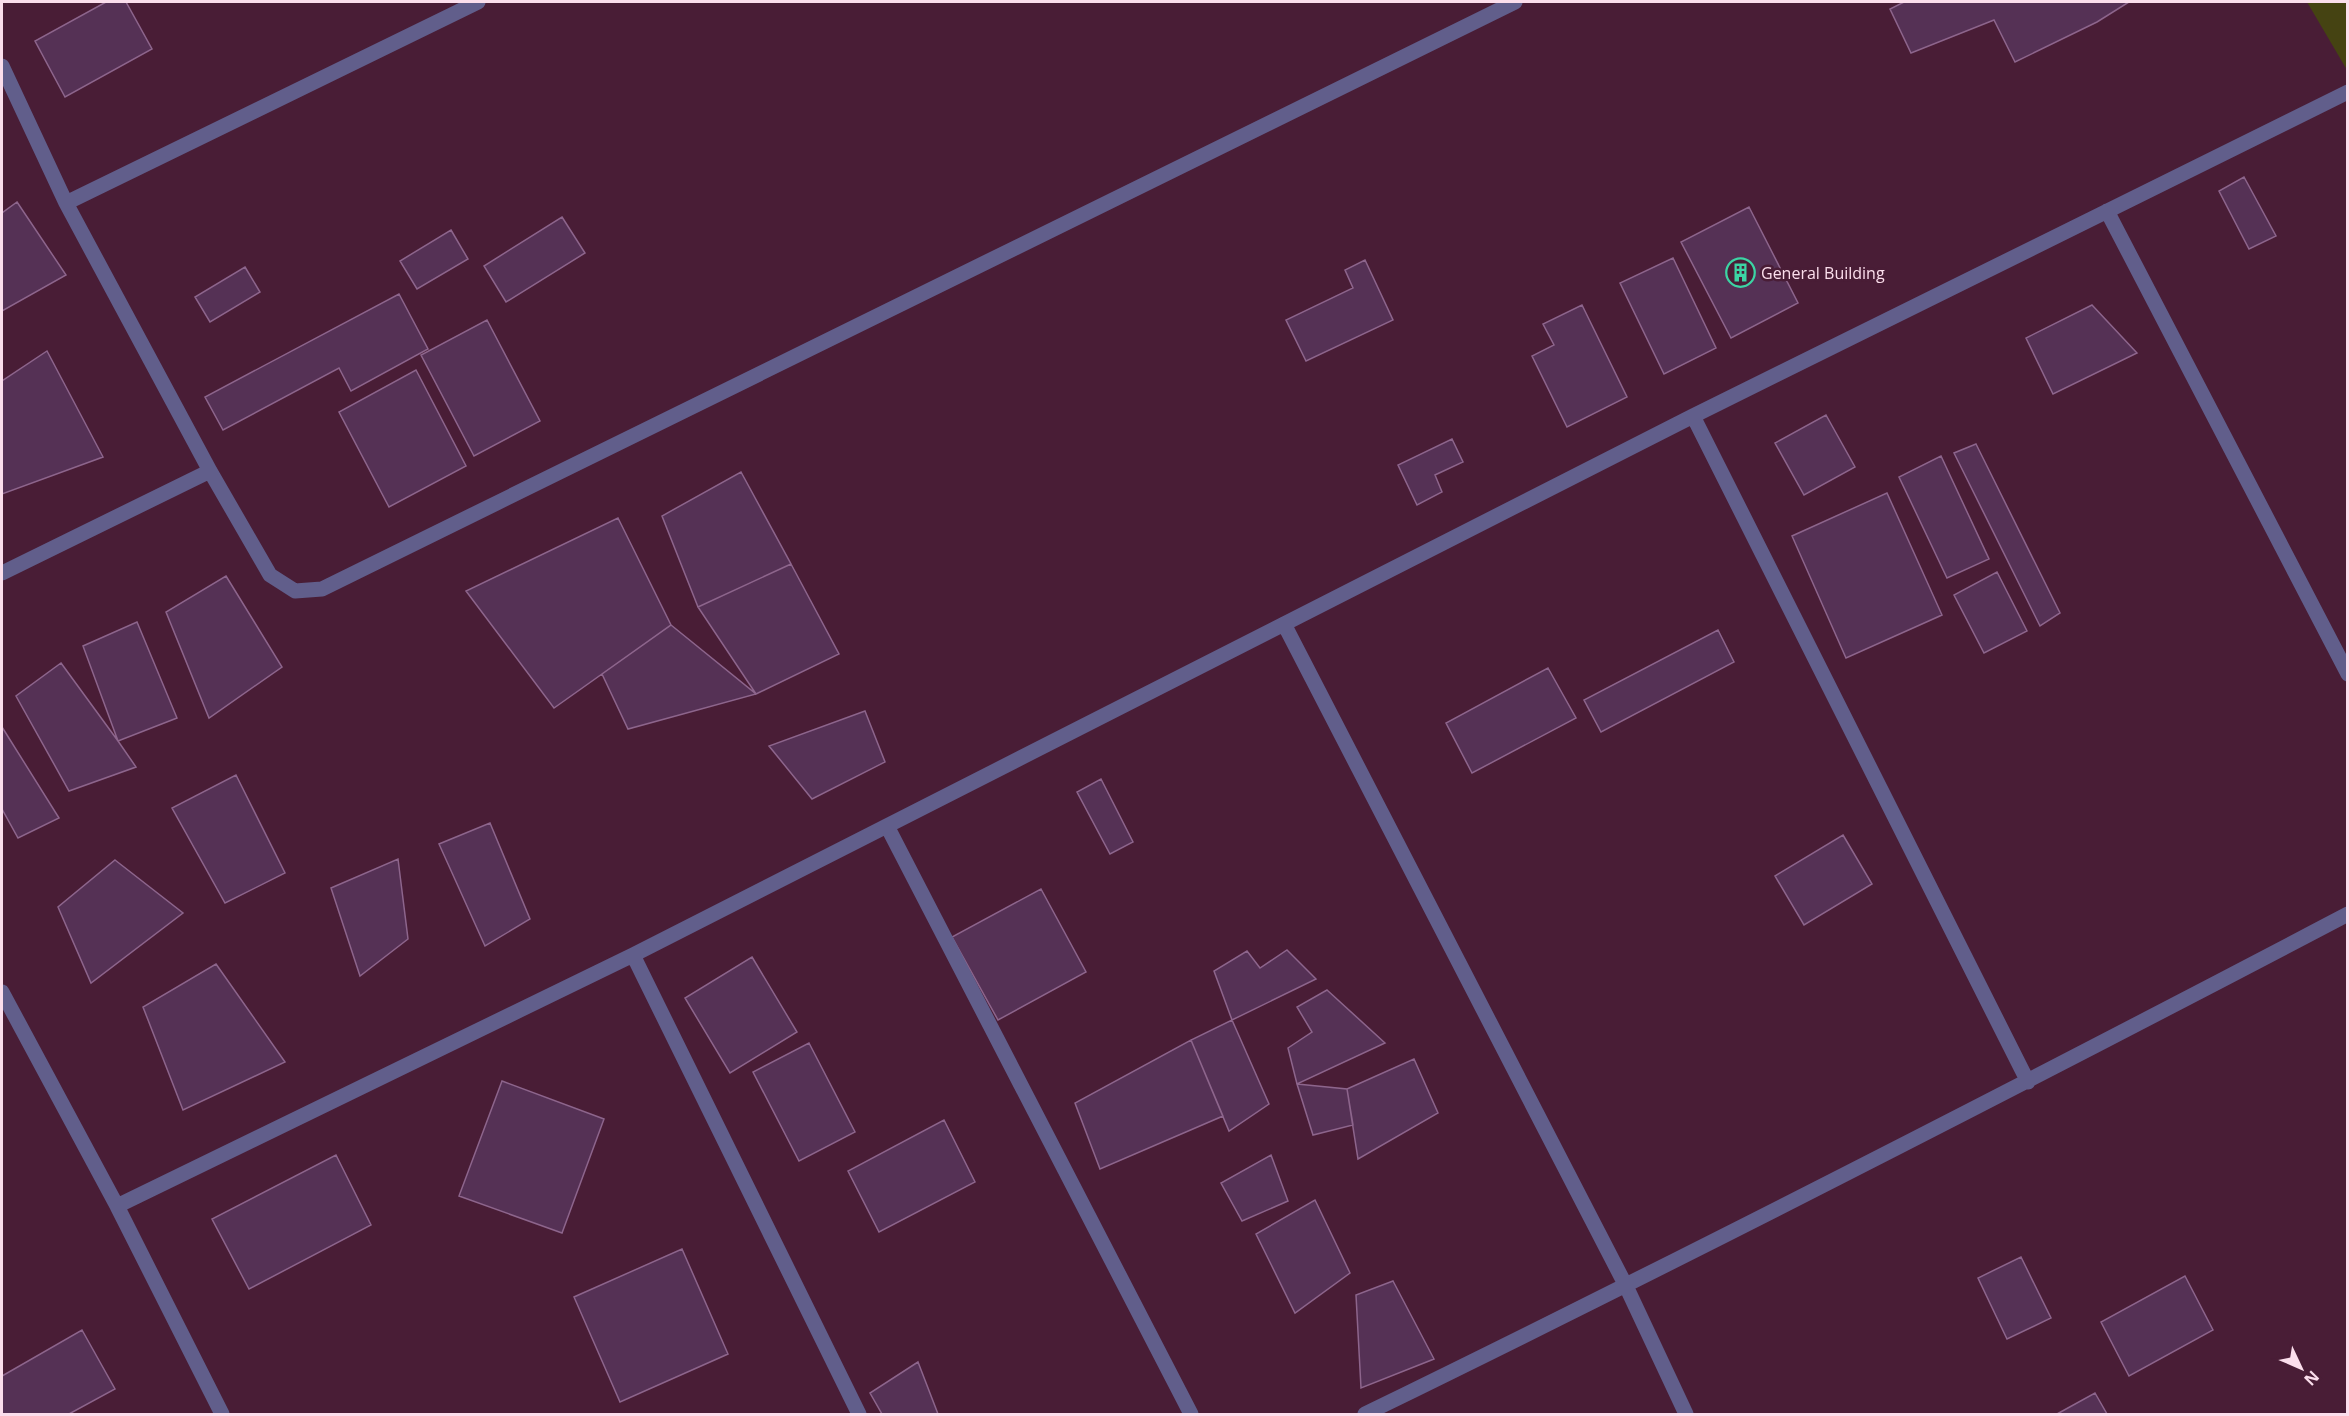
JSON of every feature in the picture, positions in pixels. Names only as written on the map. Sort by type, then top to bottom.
[{"type":"street","points":[[66,203],[478,2]]},
{"type":"street","points":[[2,66],[6,83],[66,203],[210,471],[270,574],[295,591],[322,589],[1515,2]]},
{"type":"street","points":[[117,1206],[633,955],[1693,417],[2348,92]]},
{"type":"street","points":[[2106,212],[2348,674]]},
{"type":"street","points":[[1693,417],[2028,1082]]},
{"type":"street","points":[[2,573],[210,471]]},
{"type":"street","points":[[1284,624],[1626,1286],[1686,1414]]},
{"type":"street","points":[[887,826],[1191,1414]]},
{"type":"street","points":[[1365,1414],[1626,1286],[2028,1082],[2348,914]]},
{"type":"street","points":[[633,955],[858,1414]]},
{"type":"street","points":[[4,1002],[117,1206],[222,1414]]},
{"type":"shaded area","points":[[2307,2],[2347,2],[2347,70]]},
{"type":"building","points":[[106,2],[126,2],[152,49],[65,97],[35,41]]},
{"type":"building","points":[[1904,2],[2129,2],[2097,22],[2015,62],[1994,20],[1911,53],[1890,9]]},
{"type":"building","points":[[2244,177],[2276,236],[2249,249],[2219,191]]},
{"type":"building","points":[[17,202],[66,275],[2,311],[2,213]]},
{"type":"building","name":"General Building","points":[[1749,207],[1798,303],[1731,338],[1681,242]]},
{"type":"building","points":[[562,217],[585,253],[506,302],[484,266]]},
{"type":"building","points":[[451,230],[468,259],[417,289],[400,261]]},
{"type":"building","points":[[1673,258],[1716,348],[1664,374],[1620,283]]},
{"type":"building","points":[[1365,260],[1393,320],[1306,361],[1286,320],[1353,288],[1345,270]]},
{"type":"building","points":[[245,267],[260,292],[210,322],[195,297]]},
{"type":"building","points":[[399,294],[428,349],[351,391],[339,368],[223,430],[205,397]]},
{"type":"building","points":[[1582,305],[1627,397],[1567,427],[1532,356],[1554,345],[1543,324]]},
{"type":"building","points":[[2092,305],[2137,353],[2053,394],[2026,338]]},
{"type":"building","points":[[487,320],[540,421],[474,456],[421,355]]},
{"type":"building","points":[[47,351],[103,457],[2,494],[2,381]]},
{"type":"building","points":[[416,370],[466,466],[389,507],[339,412]]},
{"type":"building","points":[[1826,415],[1855,467],[1804,495],[1775,443]]},
{"type":"building","points":[[1452,439],[1463,462],[1435,475],[1442,492],[1417,505],[1398,465]]},
{"type":"building","points":[[1976,444],[2060,613],[2040,626],[1954,453]]},
{"type":"building","points":[[1941,456],[1989,559],[1947,578],[1899,477]]},
{"type":"building","points":[[741,472],[791,564],[698,607],[662,516]]},
{"type":"building","points":[[1887,493],[1942,615],[1846,658],[1792,536]]},
{"type":"building","points":[[618,518],[671,625],[554,708],[466,591]]},
{"type":"building","points":[[791,564],[839,654],[756,694],[698,607]]},
{"type":"building","points":[[1997,572],[2027,631],[1984,653],[1954,595]]},
{"type":"building","points":[[226,576],[282,667],[209,718],[166,612]]},
{"type":"building","points":[[137,622],[177,718],[118,741],[83,646]]},
{"type":"building","points":[[671,625],[756,694],[628,729],[602,674]]},
{"type":"building","points":[[1718,630],[1734,662],[1601,732],[1584,700]]},
{"type":"building","points":[[61,663],[136,767],[69,791],[16,696]]},
{"type":"building","points":[[1548,668],[1576,718],[1472,773],[1446,723]]},
{"type":"building","points":[[865,711],[885,762],[812,799],[769,746]]},
{"type":"building","points":[[2,727],[59,818],[18,838],[2,809]]},
{"type":"building","points":[[236,775],[285,873],[225,903],[172,808]]},
{"type":"building","points":[[1101,779],[1133,842],[1110,854],[1077,792]]},
{"type":"building","points":[[490,823],[530,919],[485,946],[439,844]]},
{"type":"building","points":[[1843,835],[1872,884],[1804,925],[1775,876]]},
{"type":"building","points":[[398,859],[408,939],[360,976],[331,888]]},
{"type":"building","points":[[115,860],[183,913],[91,983],[58,907]]},
{"type":"building","points":[[1041,889],[1086,972],[998,1020],[952,937]]},
{"type":"building","points":[[1287,950],[1316,979],[1232,1020],[1214,971],[1247,951],[1260,968]]},
{"type":"building","points":[[752,957],[797,1032],[730,1073],[685,998]]},
{"type":"building","points":[[216,964],[285,1062],[183,1110],[143,1007]]},
{"type":"building","points":[[1327,990],[1385,1043],[1297,1084],[1288,1048],[1312,1032],[1297,1007]]},
{"type":"building","points":[[1232,1020],[1269,1104],[1229,1131],[1191,1040]]},
{"type":"building","points":[[1191,1040],[1223,1116],[1100,1169],[1075,1103]]},
{"type":"building","points":[[809,1043],[855,1132],[799,1161],[753,1072]]},
{"type":"building","points":[[1414,1059],[1438,1113],[1358,1159],[1347,1089]]},
{"type":"building","points":[[502,1081],[604,1119],[562,1233],[459,1196]]},
{"type":"building","points":[[1297,1084],[1347,1089],[1353,1125],[1313,1135]]},
{"type":"building","points":[[944,1120],[975,1182],[879,1232],[848,1171]]},
{"type":"building","points":[[336,1155],[371,1225],[249,1289],[212,1219]]},
{"type":"building","points":[[1271,1155],[1288,1201],[1242,1221],[1221,1183]]},
{"type":"building","points":[[1315,1200],[1350,1273],[1295,1313],[1256,1234]]},
{"type":"building","points":[[682,1249],[728,1354],[620,1402],[574,1297]]},
{"type":"building","points":[[2021,1257],[2051,1318],[2007,1339],[1978,1278]]},
{"type":"building","points":[[2185,1276],[2213,1330],[2129,1376],[2101,1322]]},
{"type":"building","points":[[1393,1281],[1434,1359],[1361,1388],[1356,1295]]},
{"type":"building","points":[[82,1330],[115,1389],[69,1414],[2,1414],[2,1376]]},
{"type":"building","points":[[918,1362],[938,1414],[882,1414],[870,1393]]},
{"type":"building","points":[[2095,1393],[2107,1414],[2057,1414]]},
{"type":"place","name":"General Building","points":[[1740,273]]}]
